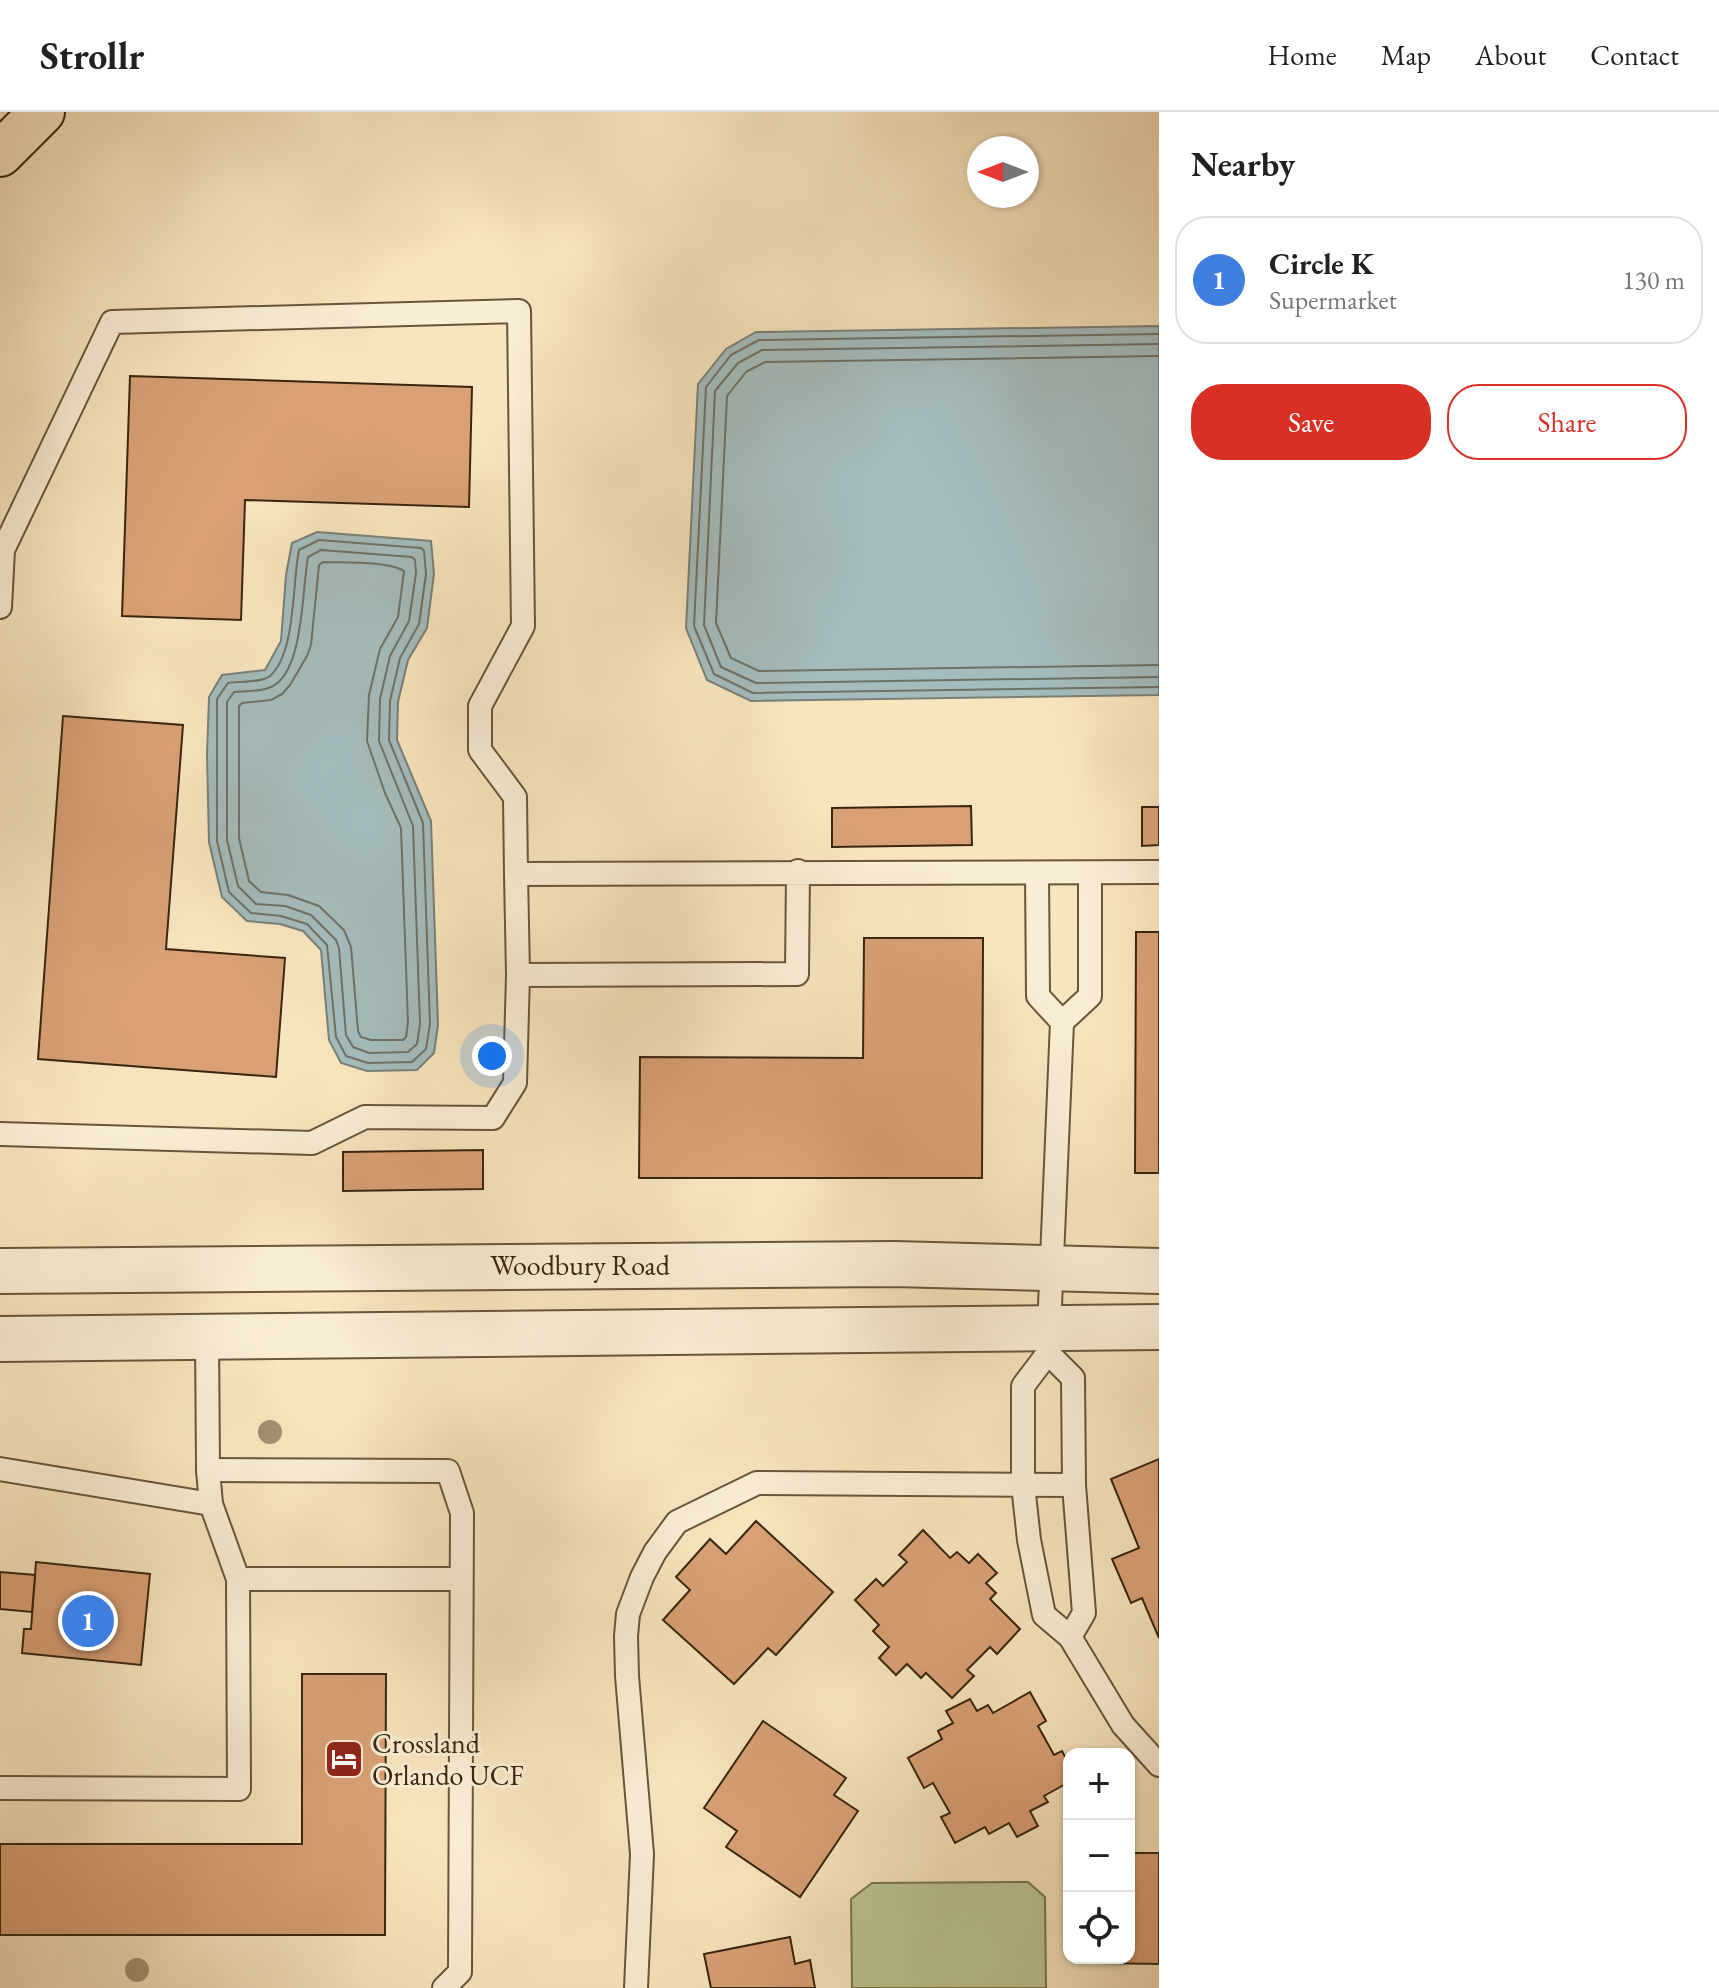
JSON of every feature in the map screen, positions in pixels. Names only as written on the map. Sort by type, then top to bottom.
[{"type":"highway","points":[[0,154],[42,112]]},
{"type":"street","name":"Woodbury Road","points":[[0,1271],[863,1264],[1159,1271]]},
{"type":"street","points":[[0,1339],[1048,1341],[1159,1327]]},
{"type":"lane","points":[[0,607],[3,550],[112,322],[519,311],[523,626],[480,706],[480,750],[515,797],[518,975],[515,1083],[493,1118],[365,1117],[312,1143],[0,1134]]},
{"type":"lane","points":[[518,975],[797,974],[798,871]]},
{"type":"lane","points":[[516,874],[1159,872]]},
{"type":"lane","points":[[1037,873],[1038,996],[1062,1022]]},
{"type":"lane","points":[[1090,873],[1090,996],[1062,1022],[1048,1341],[1023,1386],[1023,1485],[1029,1540],[1044,1615],[1070,1637],[1123,1725],[1159,1765]]},
{"type":"lane","points":[[0,1788],[239,1789],[238,1579],[211,1504],[207,1337]]},
{"type":"lane","points":[[1048,1341],[1073,1378],[1074,1485],[1084,1613],[1070,1637]]},
{"type":"lane","points":[[0,1469],[211,1504]]},
{"type":"lane","points":[[208,1470],[448,1471],[462,1513],[460,1972],[444,1988]]},
{"type":"lane","points":[[636,1988],[642,1854],[626,1636],[628,1614],[642,1577],[655,1552],[677,1522],[757,1483],[1074,1485]]},
{"type":"lane","points":[[238,1579],[461,1579]]},
{"type":"green space","points":[[1028,1882],[1045,1897],[1046,1988],[852,1988],[851,1899],[872,1883]]},
{"type":"water","points":[[1159,326],[1159,695],[751,701],[707,680],[686,628],[698,384],[726,349],[756,332]]},
{"type":"water","points":[[317,532],[431,541],[434,574],[427,628],[408,660],[398,702],[397,740],[431,821],[438,1025],[434,1053],[417,1070],[367,1071],[341,1063],[329,1040],[321,950],[303,931],[280,924],[247,921],[222,897],[209,842],[209,697],[222,675],[265,670],[281,641],[292,543]]},
{"type":"building","points":[[130,376],[472,387],[469,507],[245,500],[241,620],[122,616]]},
{"type":"building","points":[[63,716],[183,725],[166,949],[285,958],[276,1077],[38,1059]]},
{"type":"building","points":[[971,806],[972,845],[832,847],[832,808]]},
{"type":"building","points":[[1142,807],[1159,807],[1159,845],[1142,846]]},
{"type":"building","points":[[1136,932],[1159,932],[1159,1173],[1135,1173]]},
{"type":"building","points":[[864,938],[983,938],[982,1178],[639,1178],[640,1057],[863,1058]]},
{"type":"building","points":[[483,1150],[483,1189],[343,1191],[343,1152]]},
{"type":"building","points":[[1159,1459],[1159,1638],[1142,1598],[1131,1603],[1112,1559],[1139,1548],[1111,1479]]},
{"type":"building","points":[[756,1521],[833,1592],[776,1655],[768,1648],[734,1684],[663,1620],[690,1590],[676,1577],[710,1539],[726,1554]]},
{"type":"building","points":[[923,1530],[950,1558],[957,1552],[969,1563],[978,1554],[997,1573],[986,1583],[996,1593],[990,1599],[1020,1629],[997,1654],[990,1647],[967,1670],[974,1676],[952,1698],[926,1673],[921,1678],[907,1664],[896,1675],[879,1658],[889,1647],[873,1631],[879,1625],[855,1600],[876,1579],[883,1586],[907,1562],[899,1555]]},
{"type":"building","points":[[36,1562],[150,1574],[141,1665],[22,1653],[24,1629],[31,1629]]},
{"type":"building","points":[[0,1572],[35,1575],[32,1612],[0,1609]]},
{"type":"building","name":"Crossland Orlando UCF","points":[[302,1674],[386,1674],[385,1935],[0,1935],[0,1844],[302,1844]]},
{"type":"building","points":[[1030,1692],[1046,1721],[1038,1726],[1054,1755],[1063,1753],[1063,1785],[1044,1796],[1048,1802],[1030,1811],[1038,1826],[1017,1837],[1009,1823],[989,1834],[985,1827],[955,1843],[941,1817],[950,1813],[933,1783],[924,1788],[908,1758],[942,1739],[938,1731],[953,1723],[946,1711],[970,1699],[977,1711],[988,1705],[993,1713]]},
{"type":"building","points":[[763,1721],[846,1778],[834,1795],[858,1811],[800,1897],[726,1847],[737,1831],[704,1808]]},
{"type":"building","points":[[1135,1853],[1159,1853],[1159,1964],[1135,1964]]},
{"type":"building","points":[[790,1937],[795,1964],[810,1960],[815,1988],[711,1988],[704,1954]]},
{"type":"place","name":"Circle K","points":[[88,1621]]},
{"type":"place","name":"Crossland Orlando UCF","points":[[344,1759]]}]
